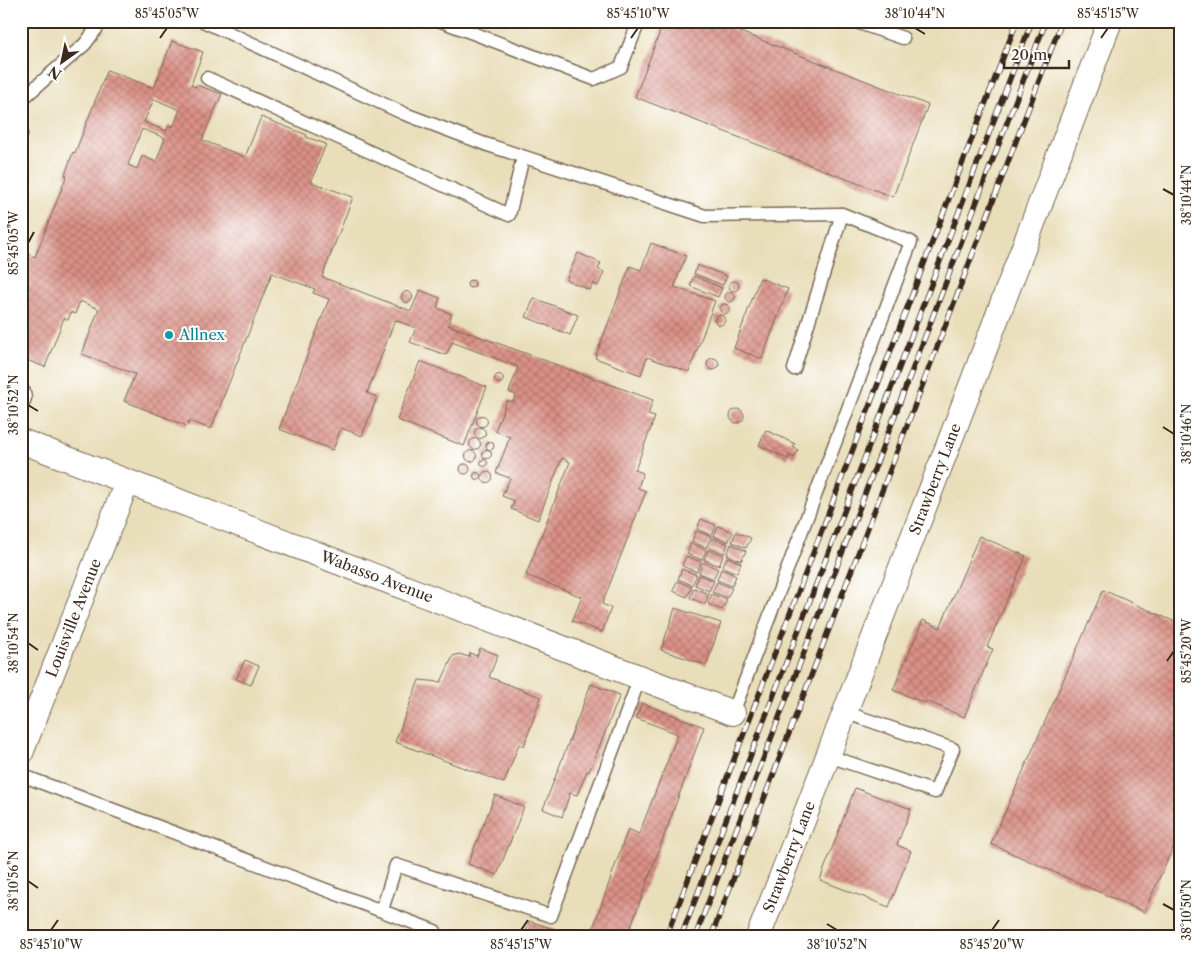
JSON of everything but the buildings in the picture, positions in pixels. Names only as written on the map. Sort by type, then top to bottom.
[{"type":"street","name":"Strawberry Lane","points":[[758,937],[844,712],[899,575],[1110,21]]},
{"type":"street","name":"Wabasso Avenue","points":[[21,441],[734,713]]},
{"type":"street","name":"Louisville Avenue","points":[[21,753],[127,482]]},
{"type":"lane","points":[[21,100],[85,44],[102,21]]},
{"type":"lane","points":[[204,21],[405,114],[523,157],[705,216],[842,214],[911,242],[734,713]]},
{"type":"lane","points":[[445,22],[594,79],[621,67],[639,21]]},
{"type":"lane","points":[[853,21],[903,38]]},
{"type":"lane","points":[[207,78],[509,215],[523,157]]},
{"type":"lane","points":[[794,369],[842,214]]},
{"type":"lane","points":[[21,390],[24,392],[25,398],[21,409]]},
{"type":"lane","points":[[382,910],[396,865],[551,916],[640,677]]},
{"type":"lane","points":[[828,756],[935,792],[954,749],[844,712]]},
{"type":"lane","points":[[21,775],[436,931]]},
{"type":"railway","points":[[666,937],[1017,21]]},
{"type":"railway","points":[[681,937],[1032,21]]},
{"type":"railway","points":[[695,937],[1046,21]]},
{"type":"railway","points":[[711,937],[1062,21]]},
{"type":"place","name":"Allnex","points":[[169,335]]}]
